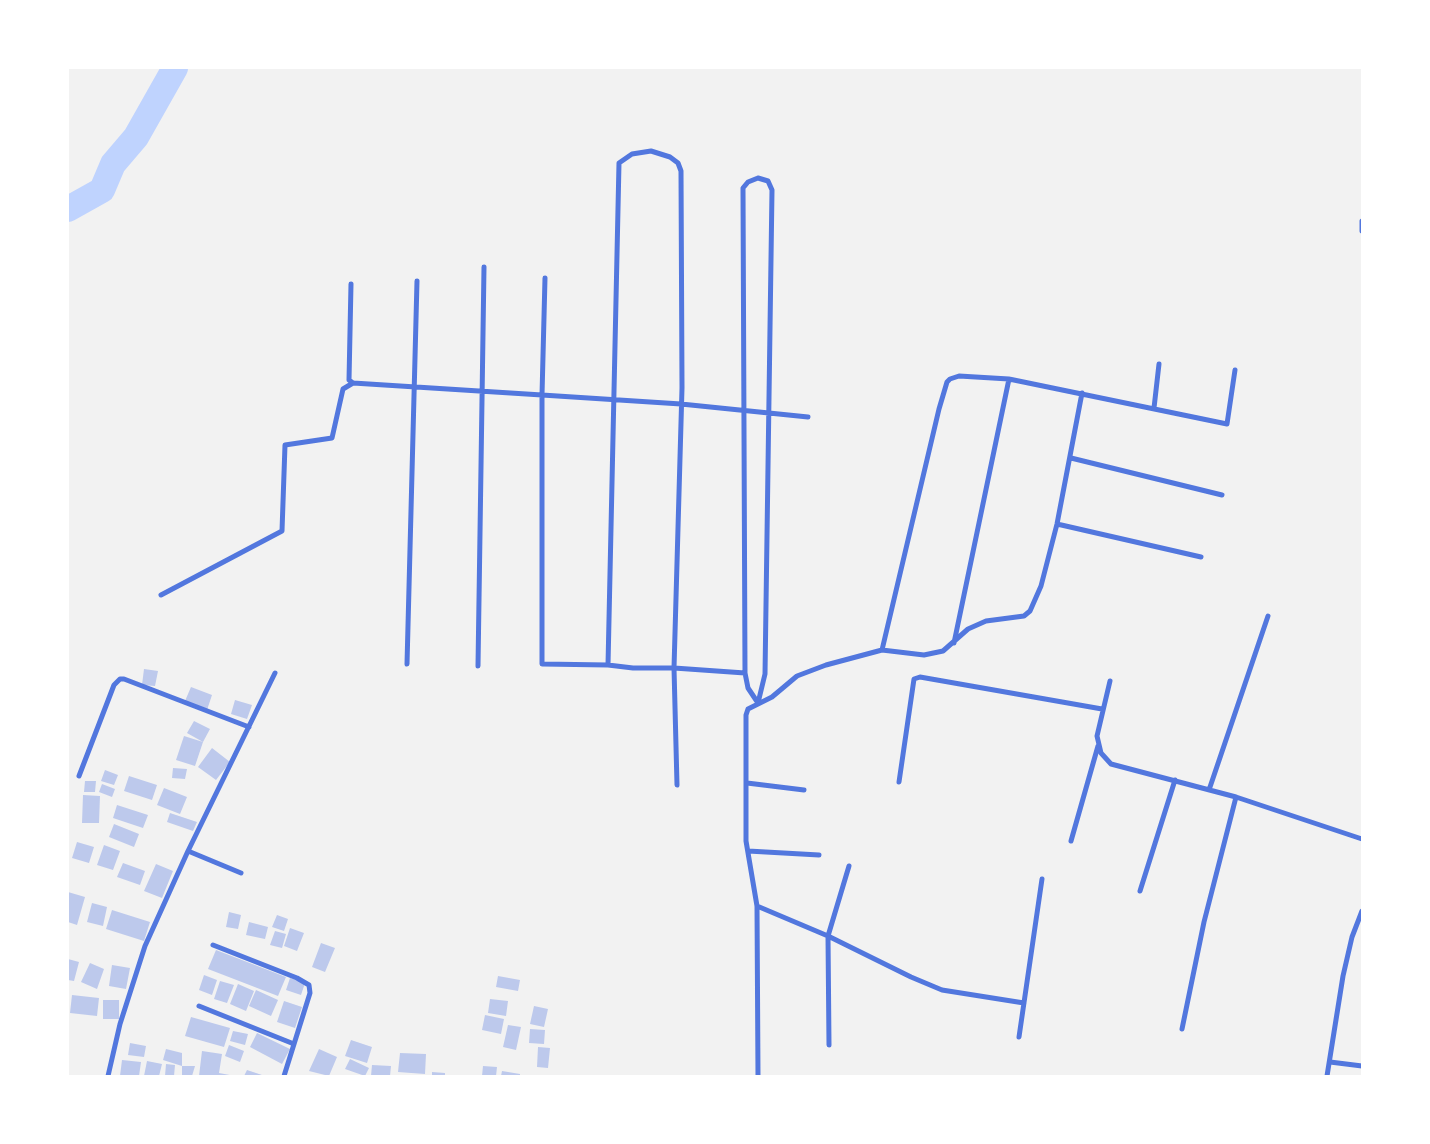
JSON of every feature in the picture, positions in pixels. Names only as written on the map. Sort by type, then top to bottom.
[{"type":"street","points":[[608,665],[612,401],[619,163],[632,154],[650,151],[670,157],[678,163],[681,171],[681,404],[674,668],[677,785]]},
{"type":"street","points":[[758,178],[768,181],[772,190],[765,674],[758,703],[748,688],[745,673],[743,188],[748,182],[758,178]]},
{"type":"street","points":[[1362,221],[1362,231]]},
{"type":"street","points":[[478,666],[484,268]]},
{"type":"street","points":[[545,278],[542,395],[542,664],[608,665],[633,668],[674,668],[745,673]]},
{"type":"street","points":[[407,664],[417,281]]},
{"type":"street","points":[[350,284],[349,380],[353,383]]},
{"type":"street","points":[[1154,408],[1158,364]]},
{"type":"street","points":[[882,650],[947,382],[950,379],[959,376],[1009,379],[1227,424],[1235,370]]},
{"type":"street","points":[[954,644],[1009,379]]},
{"type":"street","points":[[161,595],[282,531],[285,444],[332,438],[343,389],[353,383],[681,404],[808,417]]},
{"type":"street","points":[[758,1076],[757,906],[748,851],[746,715],[748,709],[772,697],[797,676],[826,665],[882,650],[924,655],[943,651],[954,644],[968,629],[986,621],[1024,616],[1030,611],[1041,586],[1057,524],[1082,393]]},
{"type":"street","points":[[1071,458],[1222,495]]},
{"type":"street","points":[[1057,524],[1201,557]]},
{"type":"street","points":[[1209,790],[1268,616]]},
{"type":"street","points":[[108,1076],[120,1024],[145,946],[188,851],[275,674]]},
{"type":"street","points":[[899,782],[914,679],[920,677],[1102,709]]},
{"type":"street","points":[[79,776],[114,686],[120,679],[124,678],[248,727]]},
{"type":"street","points":[[1110,681],[1097,736],[1098,746],[1105,760],[1111,764],[1236,797],[1362,839]]},
{"type":"street","points":[[1071,841],[1098,746]]},
{"type":"street","points":[[1140,891],[1175,780]]},
{"type":"street","points":[[747,783],[804,790]]},
{"type":"street","points":[[1182,1029],[1204,922],[1236,797]]},
{"type":"street","points":[[188,851],[242,873]]},
{"type":"street","points":[[748,851],[819,855]]},
{"type":"street","points":[[829,1045],[828,936],[849,866]]},
{"type":"street","points":[[1019,1037],[1042,879]]},
{"type":"street","points":[[757,906],[828,936],[911,977],[942,990],[1024,1003]]},
{"type":"street","points":[[1327,1076],[1343,976],[1352,937],[1362,911]]},
{"type":"street","points":[[213,945],[308,983],[310,990],[284,1076]]},
{"type":"street","points":[[199,1006],[294,1044]]},
{"type":"street","points":[[1330,1062],[1362,1066]]},
{"type":"building","points":[[144,669],[158,671],[155,686],[142,685]]},
{"type":"building","points":[[191,687],[212,695],[207,710],[185,701]]},
{"type":"building","points":[[235,700],[252,705],[247,719],[231,714]]},
{"type":"building","points":[[194,721],[210,729],[203,742],[187,733]]},
{"type":"building","points":[[184,736],[203,742],[195,766],[176,760]]},
{"type":"building","points":[[212,748],[230,762],[216,780],[198,767]]},
{"type":"building","points":[[173,768],[187,769],[185,779],[172,778]]},
{"type":"building","points":[[105,770],[118,775],[114,785],[101,781]]},
{"type":"building","points":[[129,776],[157,785],[152,800],[124,791]]},
{"type":"building","points":[[85,781],[96,781],[95,792],[84,792]]},
{"type":"building","points":[[102,784],[115,789],[112,797],[99,792]]},
{"type":"building","points":[[164,788],[187,797],[180,814],[157,805]]},
{"type":"building","points":[[83,795],[100,796],[99,823],[82,823]]},
{"type":"building","points":[[117,805],[148,815],[143,828],[113,818]]},
{"type":"building","points":[[170,813],[197,822],[193,831],[167,822]]},
{"type":"building","points":[[114,824],[139,834],[134,847],[109,837]]},
{"type":"building","points":[[77,842],[94,847],[89,863],[72,858]]},
{"type":"building","points":[[104,845],[120,851],[113,870],[97,865]]},
{"type":"building","points":[[123,863],[145,871],[140,885],[117,877]]},
{"type":"building","points":[[156,864],[173,871],[162,898],[144,891]]},
{"type":"building","points":[[68,892],[85,897],[77,925],[68,922]]},
{"type":"building","points":[[92,903],[107,907],[103,926],[87,922]]},
{"type":"building","points":[[112,910],[150,922],[144,941],[106,929]]},
{"type":"building","points":[[229,912],[241,915],[238,929],[226,927]]},
{"type":"building","points":[[277,915],[288,919],[284,931],[272,927]]},
{"type":"building","points":[[249,922],[268,927],[265,939],[246,935]]},
{"type":"building","points":[[290,928],[304,933],[297,951],[284,946]]},
{"type":"building","points":[[275,931],[286,934],[282,948],[270,945]]},
{"type":"building","points":[[321,943],[335,948],[325,972],[312,967]]},
{"type":"building","points":[[216,950],[286,977],[278,996],[208,969]]},
{"type":"building","points":[[68,959],[79,962],[74,981],[68,980]]},
{"type":"building","points":[[90,963],[104,969],[97,989],[81,982]]},
{"type":"building","points":[[112,965],[130,968],[126,989],[109,986]]},
{"type":"building","points":[[204,975],[217,980],[212,995],[199,990]]},
{"type":"building","points":[[498,976],[520,980],[518,991],[496,987]]},
{"type":"building","points":[[290,978],[305,983],[301,995],[286,990]]},
{"type":"building","points":[[220,981],[234,985],[227,1003],[214,999]]},
{"type":"building","points":[[238,984],[254,991],[246,1011],[230,1004]]},
{"type":"building","points":[[256,990],[278,1000],[271,1016],[249,1006]]},
{"type":"building","points":[[72,995],[99,998],[97,1016],[70,1013]]},
{"type":"building","points":[[490,999],[508,1001],[506,1016],[488,1013]]},
{"type":"building","points":[[103,1000],[119,1000],[119,1019],[103,1019]]},
{"type":"building","points":[[284,1001],[302,1007],[295,1028],[277,1022]]},
{"type":"building","points":[[534,1006],[548,1009],[544,1027],[530,1024]]},
{"type":"building","points":[[485,1015],[504,1019],[501,1034],[482,1030]]},
{"type":"building","points":[[191,1017],[230,1028],[224,1047],[185,1036]]},
{"type":"building","points":[[508,1025],[521,1027],[516,1050],[503,1047]]},
{"type":"building","points":[[530,1029],[545,1030],[544,1044],[529,1043]]},
{"type":"building","points":[[233,1031],[248,1034],[245,1045],[230,1041]]},
{"type":"building","points":[[257,1033],[290,1049],[282,1064],[250,1047]]},
{"type":"building","points":[[351,1040],[372,1047],[367,1063],[345,1056]]},
{"type":"building","points":[[130,1043],[146,1046],[144,1057],[128,1055]]},
{"type":"building","points":[[229,1045],[244,1051],[240,1062],[225,1056]]},
{"type":"building","points":[[538,1047],[550,1048],[548,1068],[537,1067]]},
{"type":"building","points":[[166,1049],[182,1053],[182,1066],[163,1060]]},
{"type":"building","points":[[319,1049],[337,1057],[329,1076],[309,1071]]},
{"type":"building","points":[[202,1051],[222,1054],[219,1073],[235,1076],[199,1076]]},
{"type":"building","points":[[400,1053],[426,1054],[425,1074],[398,1072]]},
{"type":"building","points":[[350,1059],[369,1068],[365,1076],[345,1069]]},
{"type":"building","points":[[122,1060],[141,1062],[139,1076],[120,1076]]},
{"type":"building","points":[[147,1061],[162,1064],[159,1076],[144,1076]]},
{"type":"building","points":[[166,1064],[175,1065],[174,1076],[165,1076]]},
{"type":"building","points":[[372,1065],[391,1066],[390,1076],[371,1076]]},
{"type":"building","points":[[182,1066],[195,1066],[192,1076],[182,1076]]},
{"type":"building","points":[[483,1066],[497,1067],[496,1076],[482,1076]]},
{"type":"building","points":[[247,1070],[265,1076],[244,1076]]},
{"type":"building","points":[[502,1071],[520,1074],[520,1076],[501,1076]]},
{"type":"building","points":[[432,1072],[445,1073],[445,1076],[432,1076]]},
{"type":"waterway","points":[[68,209],[102,190],[113,164],[136,137],[175,68]]}]
